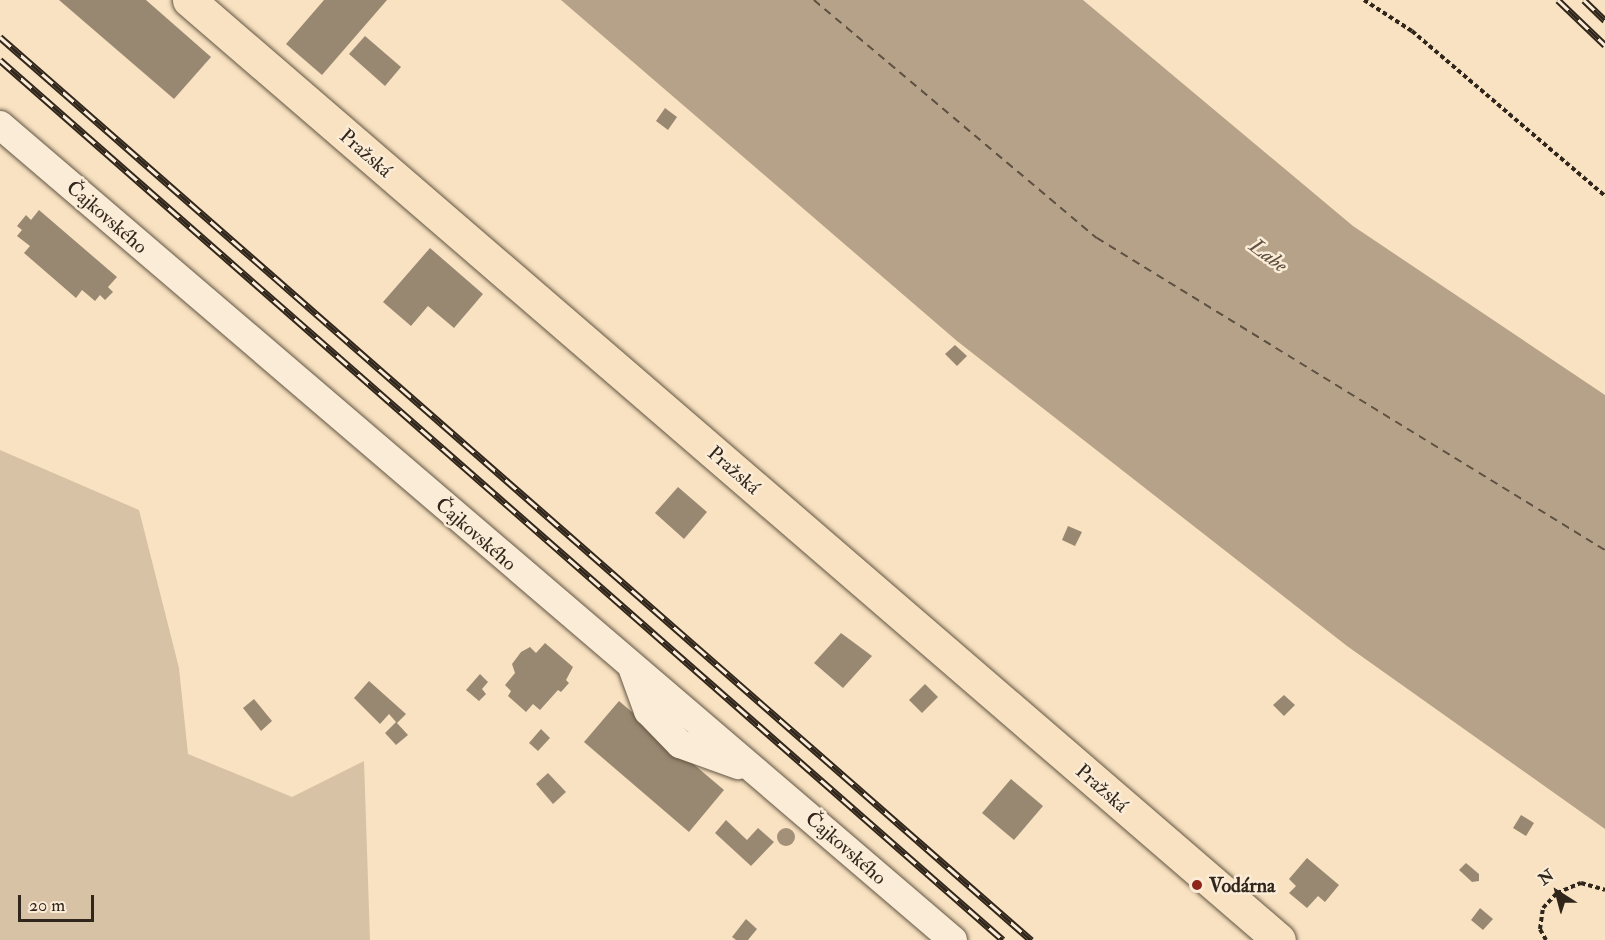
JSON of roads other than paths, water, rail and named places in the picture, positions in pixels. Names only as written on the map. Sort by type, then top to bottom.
[{"type":"main road","name":"Pražská","points":[[189,0],[1275,939]]},
{"type":"street","name":"Čajkovského","points":[[0,125],[632,668],[953,940]]},
{"type":"water","name":"Labe","points":[[561,0],[1083,0],[1353,226],[1605,395],[1605,829],[1347,646],[957,341]]},
{"type":"railway","points":[[1558,0],[1605,45]]},
{"type":"railway","points":[[1584,0],[1605,20]]},
{"type":"railway","points":[[0,37],[1031,940]]},
{"type":"railway","points":[[0,60],[1003,940]]},
{"type":"place","name":"Vodárna","points":[[1197,885]]}]
